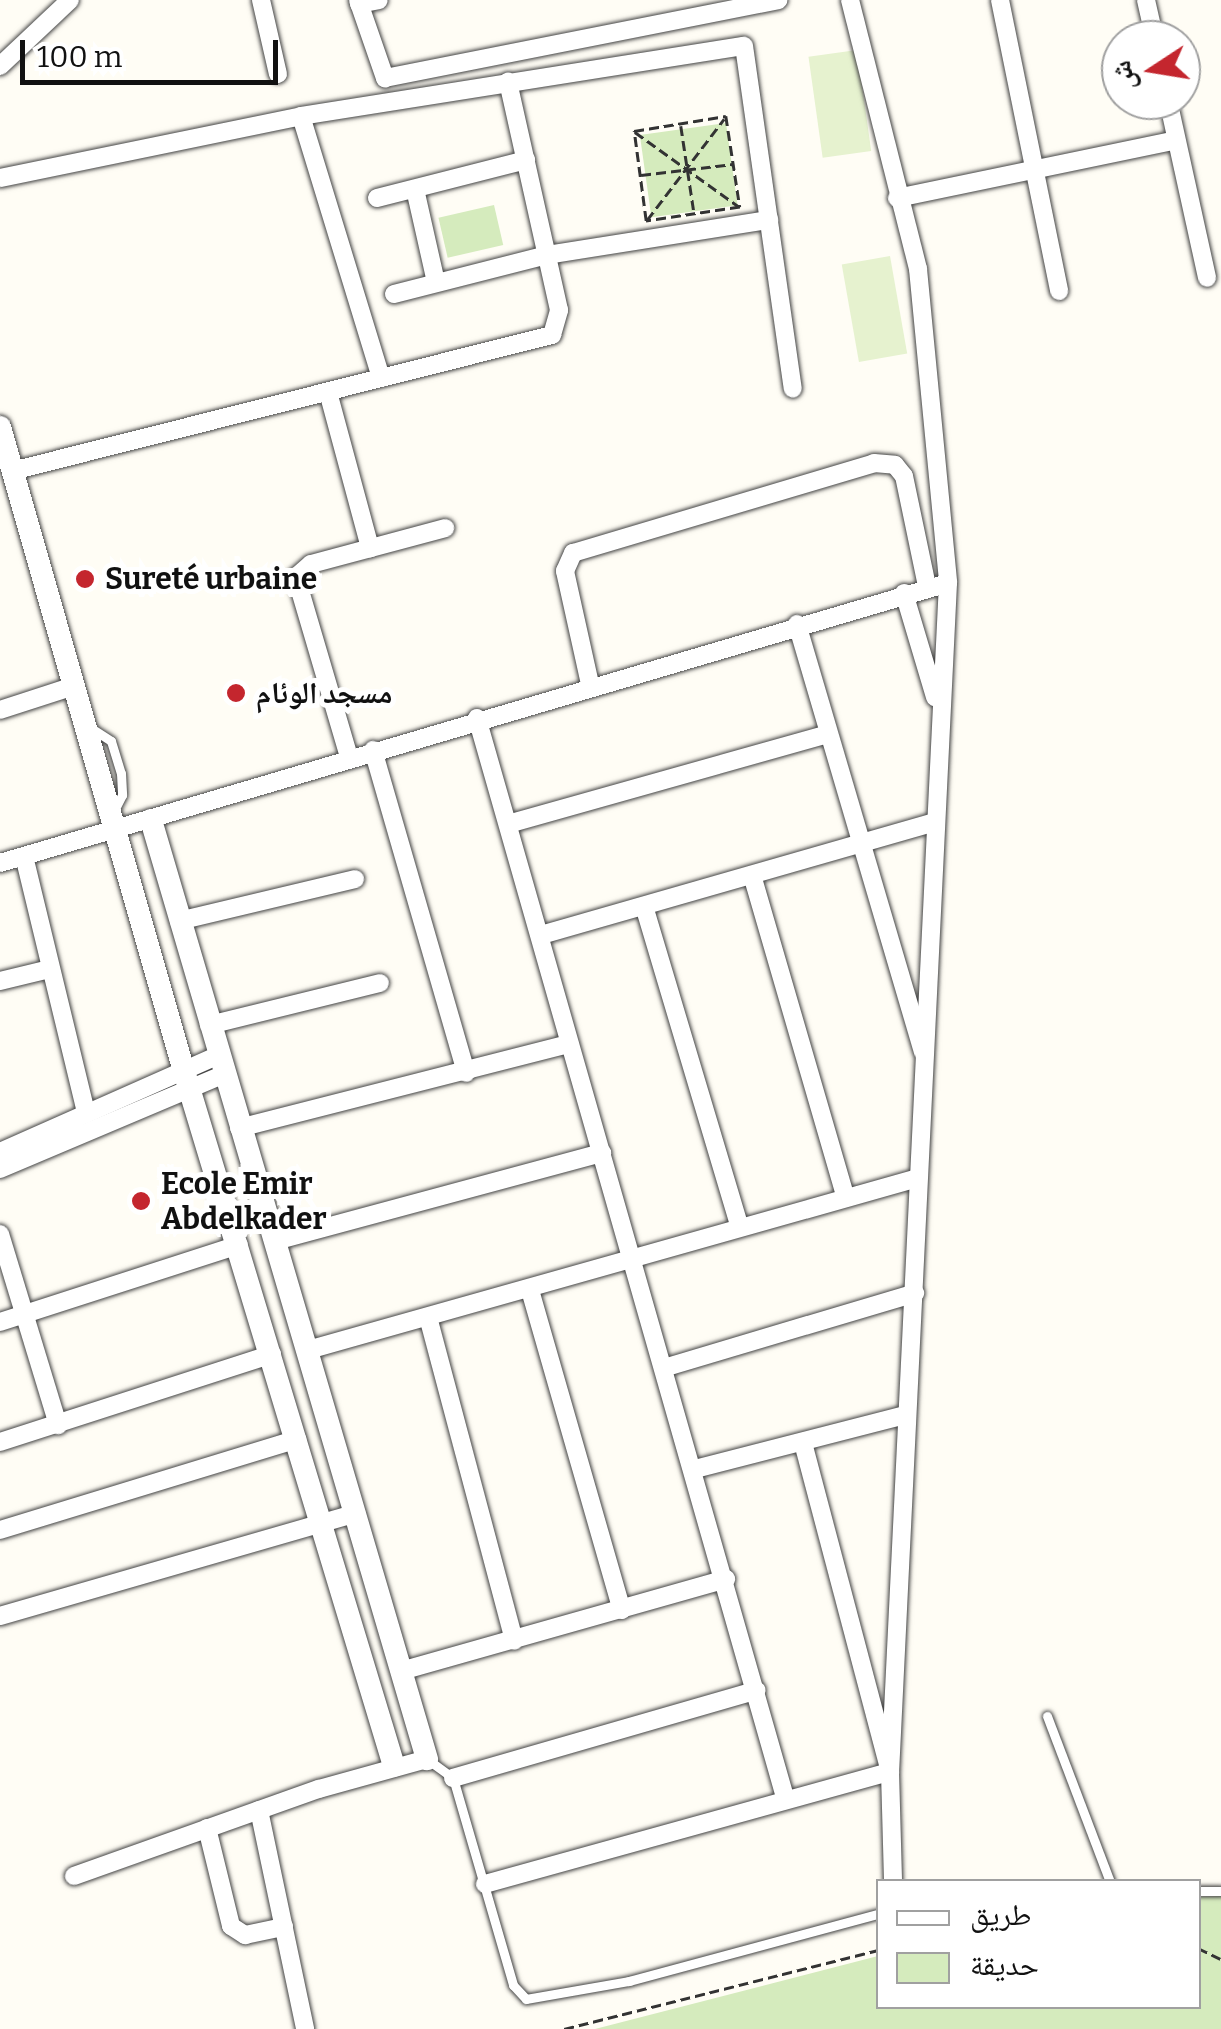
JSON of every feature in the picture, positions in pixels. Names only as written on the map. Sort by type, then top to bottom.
[{"type":"street","points":[[0,66],[70,0]]},
{"type":"street","points":[[261,0],[278,74]]},
{"type":"street","points":[[379,0],[359,2],[393,101]]},
{"type":"street","points":[[385,78],[778,0]]},
{"type":"street","points":[[850,0],[928,325],[928,400],[948,583],[890,1772],[893,1879]]},
{"type":"street","points":[[1000,0],[1059,291]]},
{"type":"street","points":[[0,178],[301,116],[744,46],[793,389]]},
{"type":"street","points":[[12,471],[552,335],[560,317],[508,82]]},
{"type":"street","points":[[301,116],[381,378]]},
{"type":"street","points":[[1172,120],[1206,278]]},
{"type":"street","points":[[898,198],[1176,140]]},
{"type":"street","points":[[377,198],[526,160]]},
{"type":"street","points":[[415,189],[436,282]]},
{"type":"street","points":[[394,294],[547,256],[769,220]]},
{"type":"street","points":[[328,392],[370,548]]},
{"type":"street","points":[[0,427],[186,1078],[394,1766]]},
{"type":"street","points":[[590,684],[566,571],[573,553],[856,468],[889,462],[904,476],[927,586]]},
{"type":"street","points":[[349,757],[296,584],[304,566],[445,528]]},
{"type":"street","points":[[0,863],[113,823],[150,820],[590,684],[948,583]]},
{"type":"street","points":[[904,593],[940,712]]},
{"type":"street","points":[[797,624],[927,1066]]},
{"type":"street","points":[[0,710],[74,686]]},
{"type":"street","points":[[477,718],[667,1367],[786,1797]]},
{"type":"street","points":[[508,824],[828,734]]},
{"type":"street","points":[[374,750],[466,1073]]},
{"type":"street","points":[[74,1876],[259,1810],[427,1759],[150,820]]},
{"type":"street","points":[[541,935],[935,822]]},
{"type":"street","points":[[24,856],[86,1113]]},
{"type":"street","points":[[752,875],[846,1198]]},
{"type":"street","points":[[179,921],[356,879]]},
{"type":"street","points":[[644,906],[739,1225]]},
{"type":"street","points":[[0,982],[50,969]]},
{"type":"street","points":[[209,1025],[380,984]]},
{"type":"street","points":[[239,1128],[570,1044]]},
{"type":"street","points":[[0,1152],[86,1113],[220,1065]]},
{"type":"street","points":[[0,1169],[186,1078]]},
{"type":"street","points":[[275,1241],[602,1153]]},
{"type":"street","points":[[308,1350],[530,1290],[633,1254],[918,1178]]},
{"type":"street","points":[[0,1234],[58,1424]]},
{"type":"street","points":[[0,1322],[239,1245]]},
{"type":"street","points":[[530,1290],[622,1610]]},
{"type":"street","points":[[667,1367],[915,1294]]},
{"type":"street","points":[[428,1317],[514,1640]]},
{"type":"street","points":[[0,1442],[272,1354]]},
{"type":"street","points":[[695,1468],[906,1415]]},
{"type":"street","points":[[0,1530],[298,1439]]},
{"type":"street","points":[[804,1443],[890,1772]]},
{"type":"street","points":[[0,1616],[356,1513]]},
{"type":"street","points":[[402,1671],[726,1579]]},
{"type":"street","points":[[453,1778],[758,1690]]},
{"type":"street","points":[[484,1884],[786,1797],[890,1772]]},
{"type":"street","points":[[259,1810],[305,2029]]},
{"type":"street","points":[[207,1828],[231,1926],[245,1934],[284,1927]]},
{"type":"lane","points":[[1047,1716],[1109,1879]]},
{"type":"lane","points":[[427,1759],[453,1778],[513,1985],[534,2002],[876,1915]]},
{"type":"path","points":[[634,132],[726,116]]},
{"type":"path","points":[[726,116],[740,207]]},
{"type":"path","points":[[646,221],[726,116]]},
{"type":"path","points":[[681,124],[694,214]]},
{"type":"path","points":[[634,132],[740,207]]},
{"type":"path","points":[[634,132],[646,221]]},
{"type":"path","points":[[640,175],[733,164]]},
{"type":"path","points":[[646,221],[740,207]]},
{"type":"path","points":[[564,2029],[876,1951]]},
{"type":"green space","points":[[857,50],[871,151],[823,158],[808,57]]},
{"type":"green space","points":[[726,123],[738,205],[651,217],[640,135]]},
{"type":"green space","points":[[494,205],[503,245],[448,258],[438,218]]},
{"type":"green space","points":[[890,256],[907,353],[859,362],[842,265]]},
{"type":"green space","points":[[1221,1896],[1221,2029],[595,2029],[876,1957],[876,2009],[1201,2009],[1201,1897]]},
{"type":"place","name":"Sureté urbaine","points":[[85,579]]},
{"type":"place","name":"مسجد الوئام","points":[[236,693]]},
{"type":"place","name":"Ecole Emir Abdelkader","points":[[141,1201]]}]
